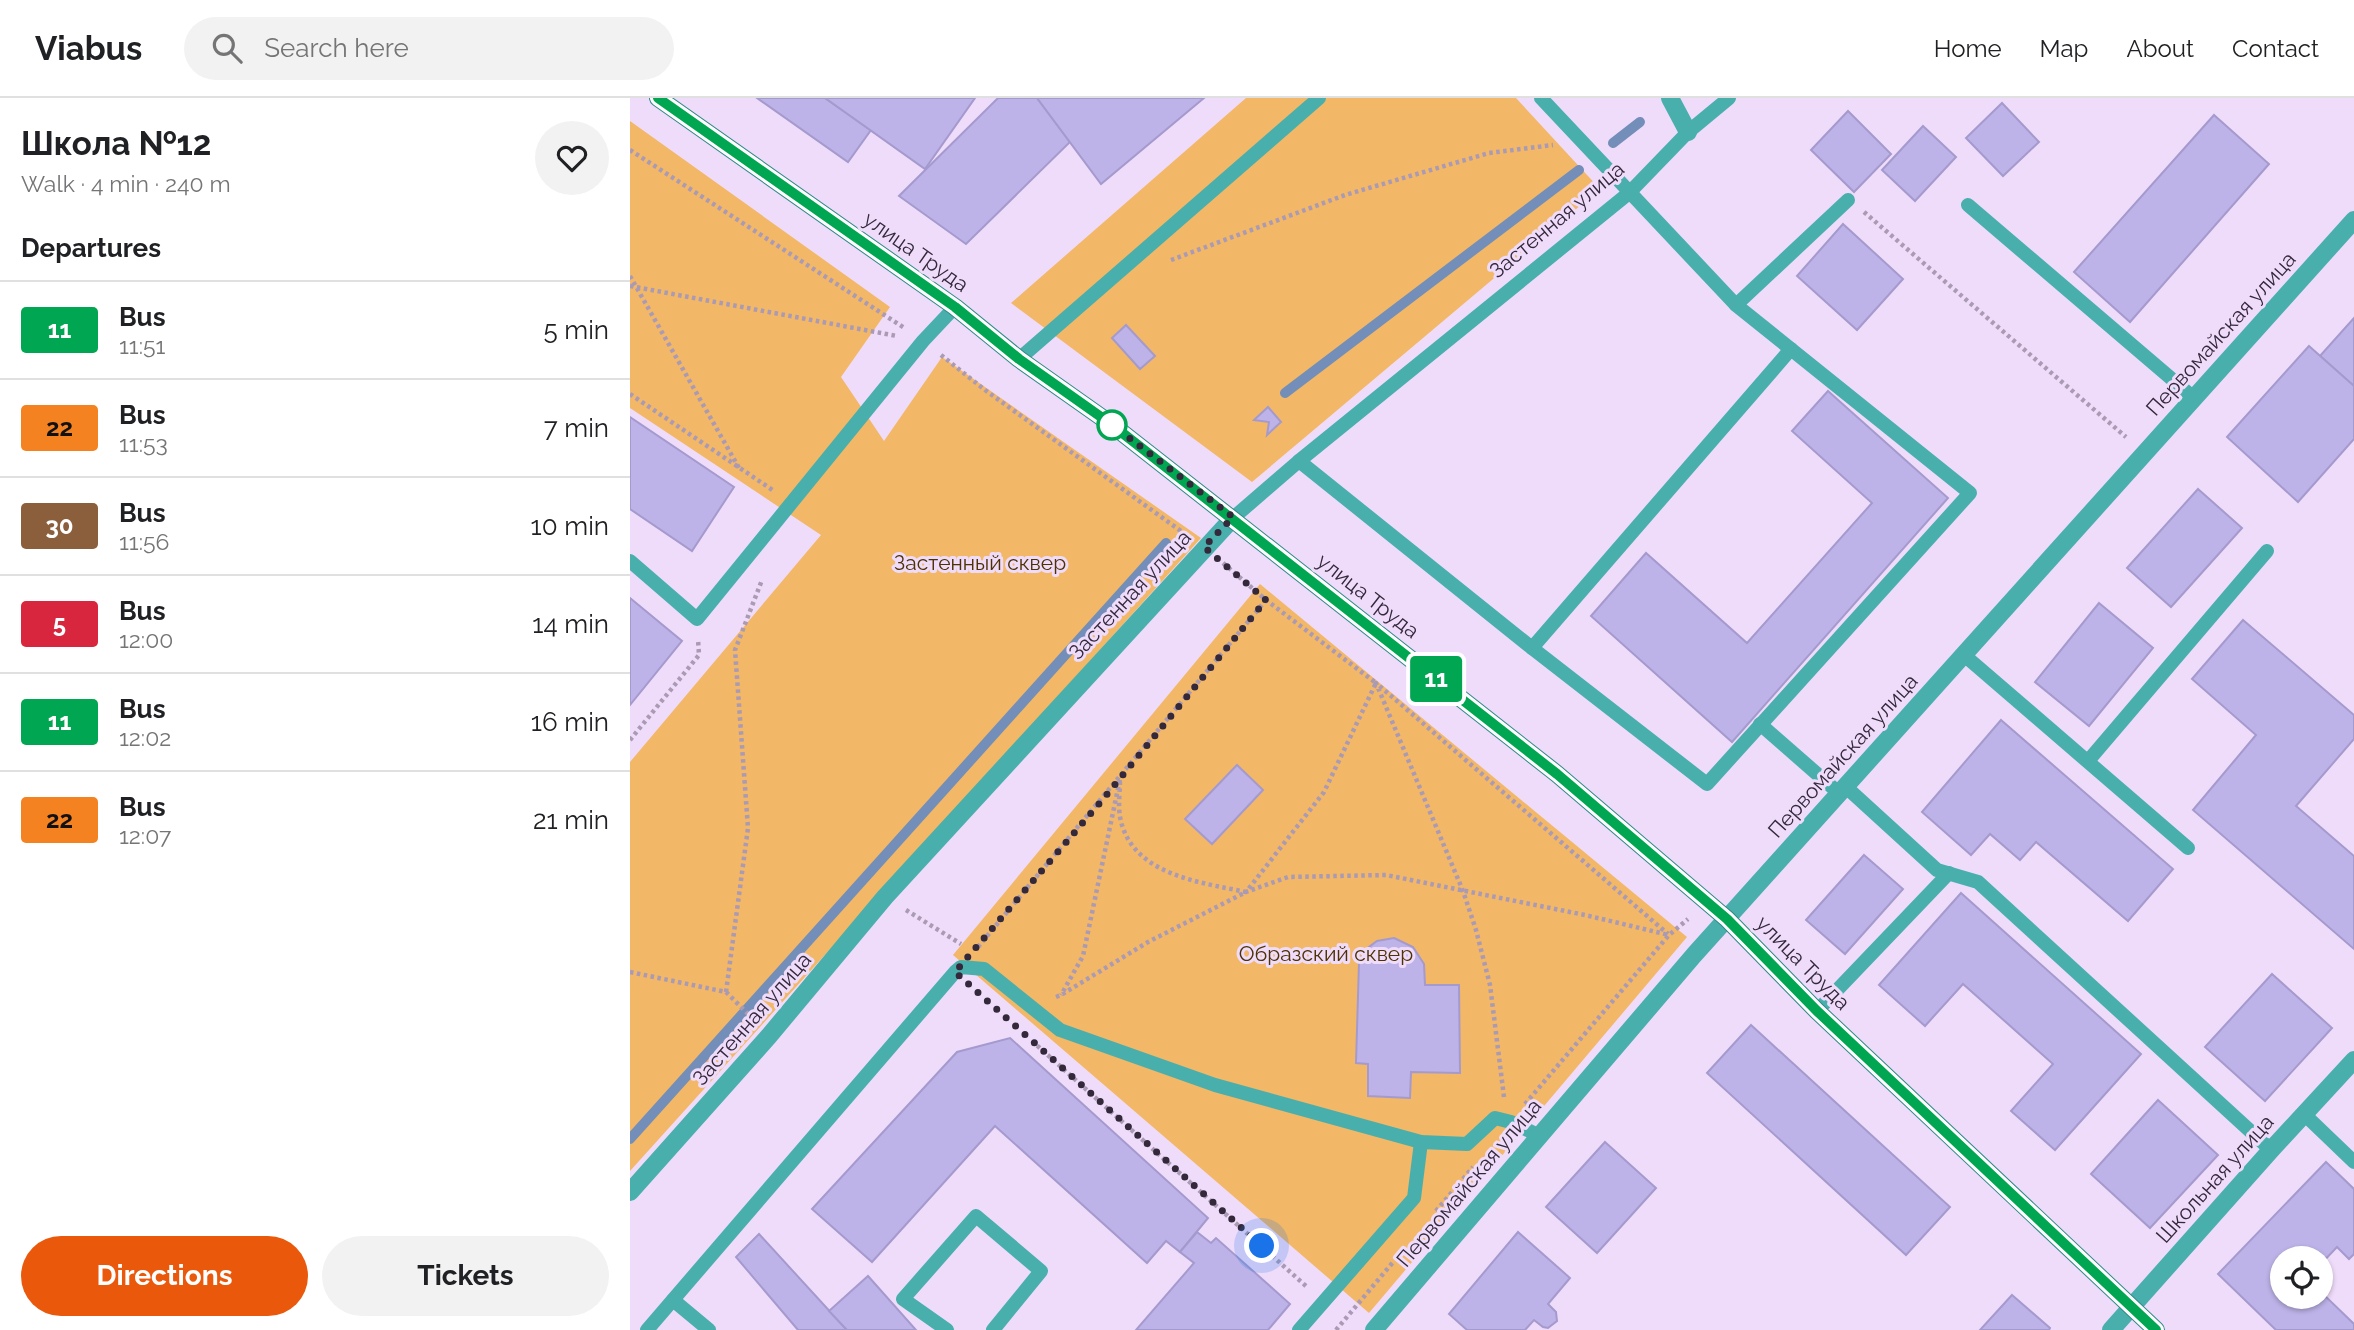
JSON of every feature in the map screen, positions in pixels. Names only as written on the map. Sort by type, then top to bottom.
[{"type":"main road","name":"улица Труда","points":[[658,98],[955,307],[1019,359],[1111,424],[1233,517],[1557,774],[1727,919],[1817,1011],[2156,1330]]},
{"type":"street","points":[[1670,98],[1688,132]]},
{"type":"street","name":"Первомайская улица","points":[[1374,1330],[1694,955],[2354,220]]},
{"type":"street","name":"Застенная улица","points":[[630,1192],[769,1036],[885,897],[1233,517]]},
{"type":"street","name":"Школьная улица","points":[[2111,1330],[2354,1060]]},
{"type":"lane","points":[[1019,359],[1320,98]]},
{"type":"lane","points":[[1299,461],[1707,784],[1970,493],[1736,305],[1541,98]]},
{"type":"lane","name":"Застенная улица","points":[[1233,517],[1629,193],[1688,132],[1729,98]]},
{"type":"lane","points":[[1736,305],[1847,200]]},
{"type":"lane","points":[[1968,205],[2194,398]]},
{"type":"lane","points":[[630,562],[697,619],[923,341],[955,307]]},
{"type":"lane","points":[[1532,648],[1791,349]]},
{"type":"lane","points":[[2088,761],[2267,551]]},
{"type":"lane","points":[[1964,655],[2188,848]]},
{"type":"lane","points":[[1760,724],[1937,870],[1978,882],[2271,1150]]},
{"type":"lane","points":[[1817,1011],[1949,873]]},
{"type":"lane","points":[[647,1330],[955,972],[968,966],[984,969],[1060,1030],[1215,1085],[1421,1142],[1467,1144],[1495,1118],[1511,1122],[1539,1136]]},
{"type":"lane","points":[[2304,1114],[2354,1162]]},
{"type":"lane","points":[[1299,1330],[1414,1198],[1421,1142]]},
{"type":"lane","points":[[947,1330],[903,1300],[976,1216],[1041,1271],[993,1330]]},
{"type":"lane","points":[[673,1300],[709,1330]]},
{"type":"path","points":[[1167,261],[1345,195],[1489,153],[1582,141]]},
{"type":"path","points":[[630,150],[923,341],[985,390],[1204,547],[1266,600],[1376,683],[1694,955]]},
{"type":"path","points":[[1847,200],[1868,214],[2145,453]]},
{"type":"path","points":[[630,276],[633,286],[740,468]]},
{"type":"path","points":[[633,286],[923,341]]},
{"type":"path","points":[[630,394],[791,503]]},
{"type":"path","points":[[726,992],[748,828],[735,649],[763,576]]},
{"type":"path","points":[[955,972],[1120,779],[1266,600]]},
{"type":"path","points":[[630,740],[699,655]]},
{"type":"path","points":[[1376,683],[1463,891],[1490,985],[1504,1098],[1509,1107]]},
{"type":"path","points":[[1246,892],[1324,792],[1376,683]]},
{"type":"path","points":[[1120,779],[1120,816],[1129,842],[1150,863],[1179,877],[1246,892]]},
{"type":"path","points":[[1061,995],[1083,956],[1120,779]]},
{"type":"path","points":[[1051,999],[1148,942],[1246,892],[1288,877],[1386,875],[1670,935]]},
{"type":"path","points":[[885,897],[974,952]]},
{"type":"path","points":[[630,972],[726,992],[769,1036]]},
{"type":"path","points":[[1026,1036],[1324,1301]]},
{"type":"path","points":[[1336,1330],[1345,1320]]},
{"type":"green space","points":[[1246,98],[1516,98],[1600,189],[1252,482],[1011,303]]},
{"type":"green space","name":"Застенный сквер","points":[[630,121],[890,307],[841,377],[884,441],[942,357],[1201,538],[630,1171],[630,762],[821,535],[630,408]]},
{"type":"green space","name":"Образский сквер","points":[[1260,584],[1687,937],[1369,1313],[953,955]]},
{"type":"building","points":[[757,98],[825,98],[871,130],[848,162]]},
{"type":"building","points":[[825,98],[975,98],[925,169]]},
{"type":"building","points":[[998,98],[1037,98],[1070,142],[966,244],[899,196]]},
{"type":"building","points":[[1037,98],[1204,98],[1101,184]]},
{"type":"building","points":[[2002,103],[2039,142],[2003,176],[1966,138]]},
{"type":"building","points":[[1848,111],[1891,154],[1854,192],[1811,150]]},
{"type":"building","points":[[2214,115],[2269,164],[2130,322],[2074,272]]},
{"type":"building","points":[[1923,126],[1956,157],[1915,201],[1882,170]]},
{"type":"building","points":[[1843,224],[1903,279],[1857,330],[1797,276]]},
{"type":"building","points":[[2354,318],[2354,386],[2320,356]]},
{"type":"building","points":[[1126,325],[1155,356],[1140,369],[1112,338]]},
{"type":"building","points":[[2309,346],[2354,386],[2354,439],[2298,502],[2227,437]]},
{"type":"building","points":[[1828,391],[1948,498],[1732,742],[1591,616],[1646,553],[1747,643],[1872,503],[1792,431]]},
{"type":"building","points":[[1268,407],[1281,422],[1267,435],[1269,422],[1254,420]]},
{"type":"building","points":[[630,417],[734,487],[692,551],[630,509]]},
{"type":"building","points":[[2198,489],[2242,528],[2171,607],[2127,568]]},
{"type":"building","points":[[630,598],[682,641],[630,705]]},
{"type":"building","points":[[2099,603],[2153,648],[2089,726],[2035,682]]},
{"type":"building","points":[[2243,620],[2354,715],[2354,739],[2296,806],[2354,856],[2354,949],[2193,810],[2256,735],[2192,679]]},
{"type":"building","points":[[2001,720],[2173,869],[2128,921],[2036,842],[2020,860],[1990,834],[1971,855],[1922,812]]},
{"type":"building","points":[[1237,765],[1263,790],[1212,844],[1185,819]]},
{"type":"building","points":[[1864,855],[1903,889],[1845,954],[1806,920]]},
{"type":"building","points":[[1961,893],[2141,1054],[2055,1150],[2011,1111],[2053,1064],[1963,984],[1925,1026],[1879,985]]},
{"type":"building","points":[[1394,938],[1413,947],[1424,964],[1425,985],[1459,985],[1460,1073],[1411,1072],[1410,1098],[1368,1096],[1368,1064],[1356,1063],[1359,963],[1365,950],[1377,941]]},
{"type":"building","points":[[2272,974],[2332,1028],[2265,1101],[2205,1047]]},
{"type":"building","points":[[1751,1025],[1950,1207],[1906,1255],[1707,1073]]},
{"type":"building","points":[[1010,1038],[1208,1218],[1180,1252],[1166,1241],[1147,1263],[995,1126],[872,1262],[812,1209],[957,1052]]},
{"type":"building","points":[[2158,1100],[2218,1155],[2150,1228],[2091,1174]]},
{"type":"building","points":[[1605,1142],[1656,1188],[1597,1253],[1546,1207]]},
{"type":"building","points":[[2326,1162],[2354,1189],[2354,1254],[2349,1259],[2337,1247],[2333,1251],[2333,1246],[2270,1246],[2270,1309],[2333,1309],[2333,1304],[2354,1324],[2354,1330],[2276,1330],[2218,1274]]},
{"type":"building","points":[[1197,1232],[1211,1243],[1216,1238],[1290,1304],[1268,1330],[1136,1330],[1194,1263],[1180,1252]]},
{"type":"building","points":[[1518,1232],[1570,1278],[1548,1304],[1556,1312],[1557,1321],[1548,1328],[1534,1320],[1525,1330],[1467,1330],[1449,1314]]},
{"type":"building","points":[[759,1234],[845,1330],[798,1330],[736,1257]]},
{"type":"building","points":[[868,1276],[916,1330],[847,1330],[829,1311]]},
{"type":"building","points":[[2012,1295],[2050,1328],[2049,1330],[1980,1330]]},
{"type":"waterway","points":[[1613,143],[1640,122]]},
{"type":"waterway","points":[[1285,393],[1579,170]]},
{"type":"waterway","points":[[630,1139],[1166,543]]},
{"type":"bus line","name":"11","points":[[658,98],[955,307],[1019,359],[1111,424],[1233,517],[1557,774],[1727,919],[1817,1011],[2156,1330]]},
{"type":"route","points":[[1112,425],[1233,517],[1204,547],[1266,600],[1104,798],[955,972],[1262,1246]]}]
